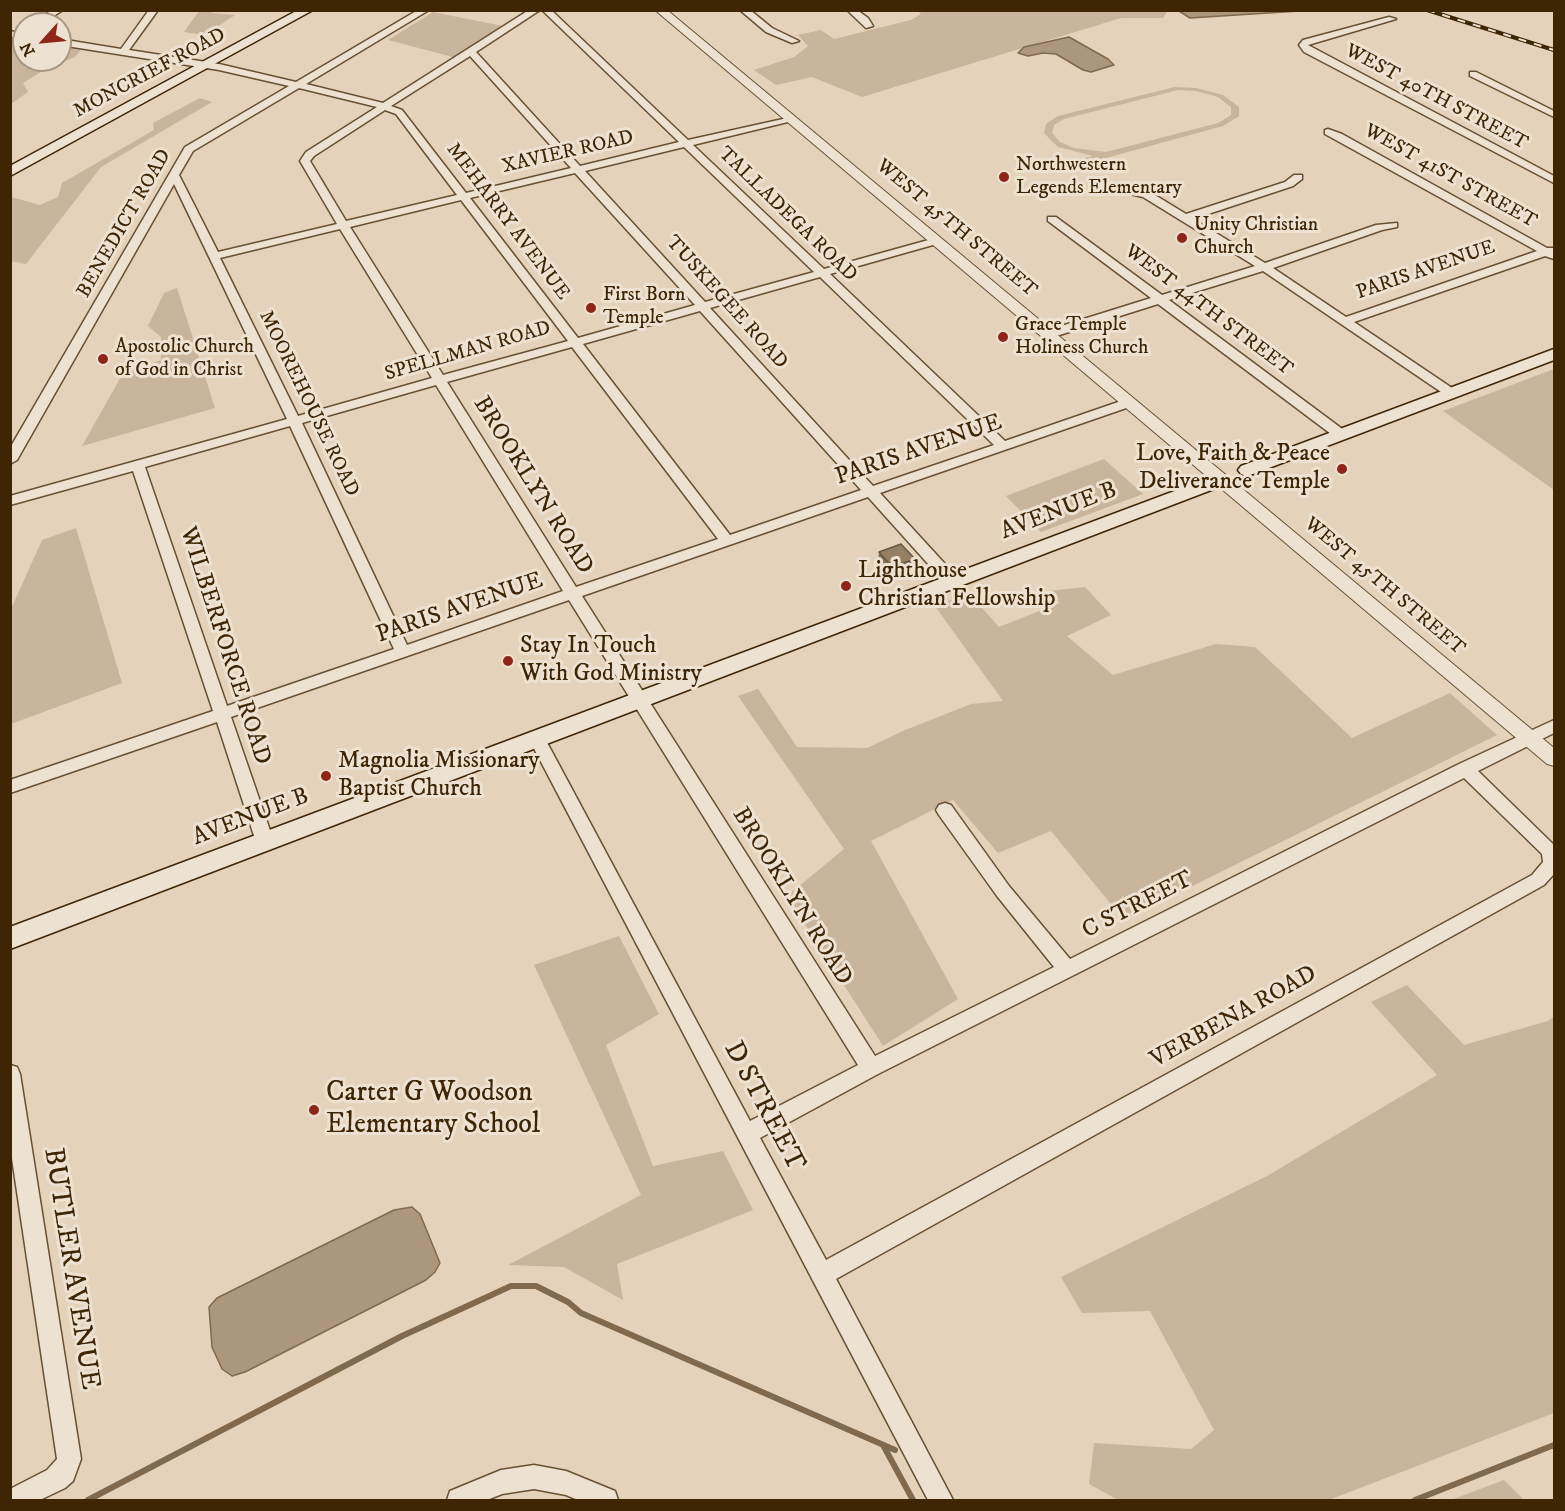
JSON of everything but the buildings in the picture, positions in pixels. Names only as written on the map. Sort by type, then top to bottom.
[{"type":"main road","name":"MONCRIEF ROAD","points":[[10,172],[308,10]]},
{"type":"main road","name":"AVENUE B","points":[[1246,470],[1554,354]]},
{"type":"main road","name":"AVENUE B","points":[[10,938],[1220,480]]},
{"type":"street","points":[[123,52],[154,10]]},
{"type":"street","name":"BENEDICT ROAD","points":[[10,460],[189,149],[425,10]]},
{"type":"street","name":"BROOKLYN ROAD","points":[[536,10],[310,154],[305,160],[343,225],[633,691],[641,700],[871,1068]]},
{"type":"street","name":"TALLADEGA ROAD","points":[[546,10],[1003,446]]},
{"type":"street","name":"WEST 45TH STREET","points":[[660,10],[1554,759]]},
{"type":"street","points":[[744,10],[769,30],[795,41]]},
{"type":"street","points":[[851,10],[865,20],[869,26]]},
{"type":"street","name":"WEST 40TH STREET","points":[[1392,19],[1306,42],[1303,45],[1307,50],[1554,180]]},
{"type":"street","name":"MEHARRY AVENUE","points":[[72,44],[207,65],[385,106],[402,115],[727,541]]},
{"type":"street","name":"TUSKEGEE ROAD","points":[[471,52],[952,581]]},
{"type":"street","points":[[1473,74],[1554,114]]},
{"type":"street","name":"XAVIER ROAD","points":[[215,256],[789,119]]},
{"type":"street","name":"WEST 41ST STREET","points":[[1328,132],[1552,252]]},
{"type":"street","name":"MOOREHOUSE ROAD","points":[[174,174],[403,652]]},
{"type":"street","points":[[1184,218],[1289,184],[1298,177]]},
{"type":"street","points":[[1134,192],[1146,194],[1264,267],[1451,393]]},
{"type":"street","name":"WEST 44TH STREET","points":[[1052,219],[1340,434]]},
{"type":"street","points":[[1047,335],[1264,267],[1380,227],[1394,225]]},
{"type":"street","name":"SPELLMAN ROAD","points":[[10,501],[936,241]]},
{"type":"street","name":"PARIS AVENUE","points":[[1345,321],[1552,252]]},
{"type":"street","name":"PARIS AVENUE","points":[[10,787],[1128,403]]},
{"type":"street","name":"WILBERFORCE ROAD","points":[[138,465],[265,842]]},
{"type":"street","name":"AVENUE B","points":[[1220,480],[1246,470]]},
{"type":"street","name":"C STREET","points":[[746,1134],[871,1068],[1554,726]]},
{"type":"street","name":"D STREET","points":[[537,739],[941,1500]]},
{"type":"street","name":"VERBENA ROAD","points":[[821,1275],[1538,880],[1547,872],[1552,862],[1550,852],[1465,769]]},
{"type":"street","points":[[945,810],[1002,891],[1068,970]]},
{"type":"street","name":"BUTLER AVENUE","points":[[10,1074],[69,1447],[69,1459],[64,1472],[56,1479],[15,1500]]},
{"type":"street","points":[[459,1500],[501,1482],[534,1477],[566,1483],[606,1500]]},
{"type":"shaded area","points":[[1166,10],[1163,18],[1121,18],[862,97],[812,77],[776,85],[754,70],[794,57],[808,46],[798,35],[821,30],[834,39],[911,20],[921,14],[918,11]]},
{"type":"shaded area","points":[[1300,10],[1190,18],[1179,11]]},
{"type":"shaded area","points":[[199,11],[235,15],[205,35],[184,32]]},
{"type":"shaded area","points":[[433,12],[503,26],[453,57],[388,40]]},
{"type":"shaded area","points":[[10,37],[12,37],[12,72],[41,72],[23,83],[28,92],[11,104]]},
{"type":"shaded area","points":[[1069,37],[1108,59],[1114,65],[1091,72],[1083,70],[1056,54],[1043,53],[1028,56],[1018,53],[1024,47]]},
{"type":"shaded area","points":[[72,47],[82,49],[72,58]]},
{"type":"shaded area","points":[[1175,87],[1196,88],[1223,95],[1239,107],[1239,116],[1223,126],[1084,164],[1079,160],[1093,156],[1058,147],[1044,133],[1046,124],[1058,116]],"holes":[[[1178,90],[1196,91],[1218,97],[1231,107],[1231,115],[1218,123],[1106,152],[1074,148],[1060,142],[1052,133],[1054,125],[1064,119]]]},
{"type":"shaded area","points":[[200,98],[212,102],[101,167],[26,264],[11,261],[11,197],[40,205],[58,197],[62,183],[154,130],[153,123]]},
{"type":"shaded area","points":[[177,288],[215,408],[82,446],[122,375],[161,360],[161,337],[148,326],[164,293]]},
{"type":"shaded area","points":[[1554,369],[1554,490],[1443,411]]},
{"type":"shaded area","points":[[1104,459],[1143,494],[1041,532],[1006,496]]},
{"type":"shaded area","points":[[76,528],[122,683],[11,724],[11,609],[42,540]]},
{"type":"shaded area","points":[[1085,587],[1111,615],[1067,636],[1113,675],[1216,644],[1255,647],[1352,738],[1450,693],[1497,735],[1124,920],[1051,831],[998,853],[953,800],[871,841],[958,999],[883,1046],[787,896],[844,849],[738,696],[758,689],[797,747],[867,748],[971,704],[1003,701],[935,606],[969,593],[999,627],[1060,603],[1049,591]]},
{"type":"shaded area","points":[[619,936],[659,1014],[606,1045],[653,1166],[723,1151],[753,1210],[617,1264],[623,1300],[564,1267],[508,1265],[641,1195],[534,965]]},
{"type":"shaded area","points":[[1407,985],[1464,1045],[1548,1021],[1554,1016],[1554,1413],[1329,1500],[1118,1500],[1089,1484],[1094,1443],[1191,1449],[1214,1430],[1150,1311],[1082,1313],[1061,1277],[1267,1176],[1437,1075],[1371,1002]]},
{"type":"shaded area","points":[[412,1207],[420,1214],[440,1263],[435,1272],[426,1280],[245,1372],[232,1376],[222,1369],[212,1347],[209,1307],[217,1298],[394,1210]]},
{"type":"shaded area","points":[[1504,1480],[1524,1500],[1451,1500]]},
{"type":"waterway","points":[[88,1500],[402,1336],[511,1286],[536,1286],[568,1302],[581,1313],[895,1450]]},
{"type":"waterway","points":[[883,1445],[913,1500]]},
{"type":"waterway","points":[[1415,1500],[1554,1445]]},
{"type":"railway","points":[[1427,10],[1554,50]]},
{"type":"place","name":"Northwestern Legends Elementary","points":[[1004,177]]},
{"type":"place","name":"Unity Christian Church","points":[[1182,238]]},
{"type":"place","name":"First Born Temple","points":[[591,308]]},
{"type":"place","name":"Grace Temple Holiness Church","points":[[1003,337]]},
{"type":"place","name":"Apostolic Church of God in Christ","points":[[103,359]]},
{"type":"place","name":"Love, Faith & Peace Deliverance Temple","points":[[1342,469]]},
{"type":"place","name":"Lighthouse Christian Fellowship","points":[[846,586]]},
{"type":"place","name":"Stay In Touch With God Ministry","points":[[508,661]]},
{"type":"place","name":"Magnolia Missionary Baptist Church","points":[[326,776]]},
{"type":"place","name":"Carter G Woodson Elementary School","points":[[314,1110]]}]
